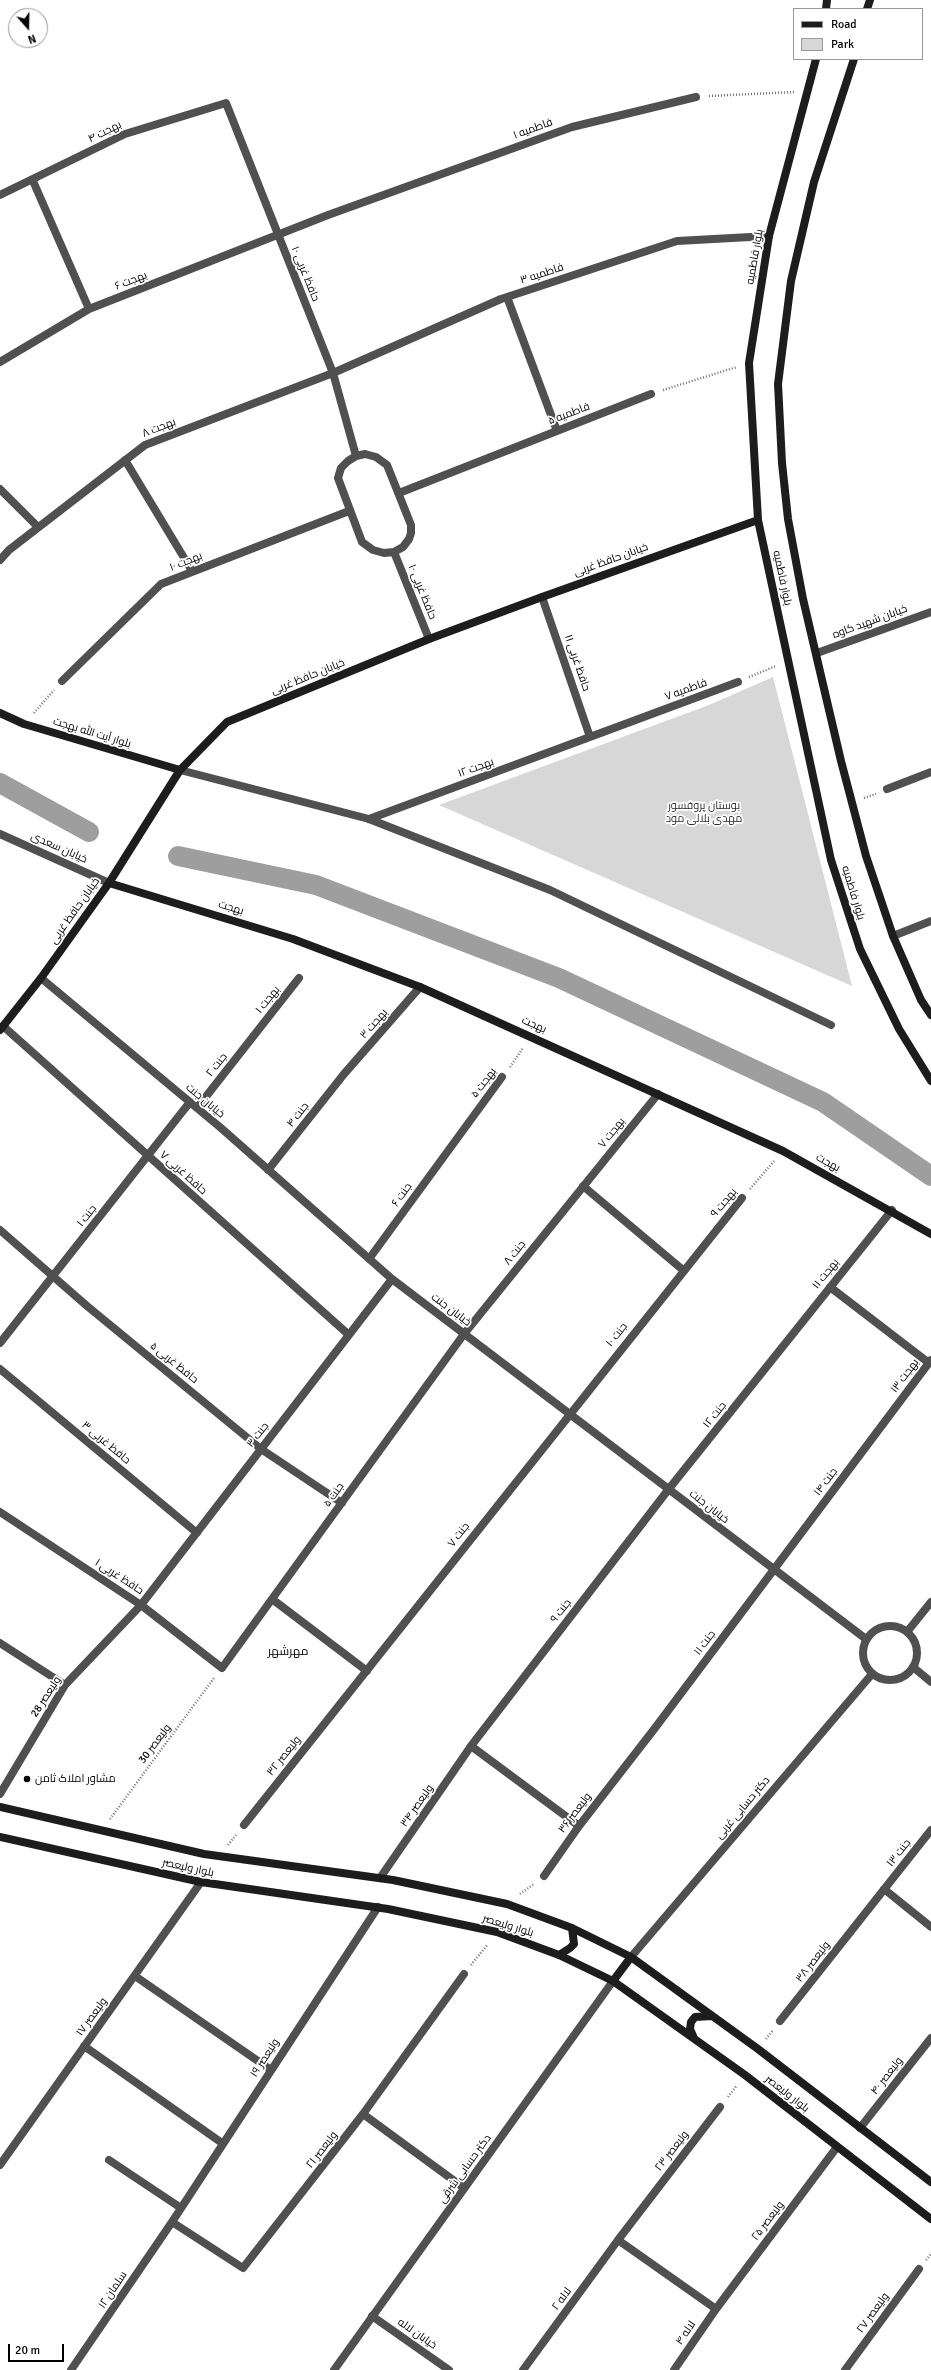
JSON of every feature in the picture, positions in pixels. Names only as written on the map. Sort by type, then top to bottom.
[{"type":"main road","name":"بلوار فاطمیه","points":[[816,60],[769,236],[750,364],[758,520],[832,860],[860,949],[899,1029],[931,1081]]},
{"type":"main road","name":"بلوار فاطمیه","points":[[854,60],[814,182],[791,282],[778,384],[782,463],[788,519],[803,599],[866,856],[893,936],[921,1000],[931,1015]]},
{"type":"main road","name":"خیابان حافظ غربی","points":[[2,1028],[41,978],[109,882],[180,770],[227,722],[429,639],[758,520]]},
{"type":"main road","name":"بلوار آیت الله بهجت","points":[[0,713],[24,724],[180,770]]},
{"type":"main road","name":"بهجت","points":[[109,882],[293,939],[420,987],[532,1036],[783,1151],[892,1210],[931,1234]]},
{"type":"main road","name":"بلوار ولیعصر","points":[[0,1807],[219,1856],[380,1878],[508,1904],[572,1928],[631,1957],[758,2049],[931,2182]]},
{"type":"main road","name":"بلوار ولیعصر","points":[[0,1837],[201,1882],[378,1907],[497,1932],[559,1955],[614,1981],[745,2076],[931,2219]]},
{"type":"main road","points":[[559,1955],[574,1944],[575,1937],[572,1928]]},
{"type":"main road","points":[[614,1981],[631,1957]]},
{"type":"main road","points":[[695,2039],[690,2029],[691,2022],[695,2017],[713,2016]]},
{"type":"street","name":"فاطمیه ۱","points":[[277,236],[328,215],[572,127],[696,97]]},
{"type":"street","name":"حافظ غربی ۱۰","points":[[226,103],[277,236],[333,373],[356,456]]},
{"type":"street","name":"بهجت ۴","points":[[0,196],[33,181],[125,134],[226,103]]},
{"type":"street","points":[[33,181],[89,309]]},
{"type":"street","name":"بهجت ۶","points":[[0,362],[89,309],[277,236]]},
{"type":"street","name":"فاطمیه ۳","points":[[333,373],[507,297],[677,241],[769,236]]},
{"type":"street","points":[[507,297],[557,431]]},
{"type":"street","name":"بهجت ۸","points":[[0,560],[9,550],[145,445],[333,373]]},
{"type":"street","name":"فاطمیه ۵","points":[[399,493],[651,394]]},
{"type":"street","points":[[365,454],[376,457],[387,465],[399,493],[411,533],[403,547],[394,552],[384,553],[373,550],[362,542],[349,511],[338,478],[341,468],[356,456],[365,454]]},
{"type":"street","points":[[126,460],[192,571]]},
{"type":"street","points":[[0,489],[38,528]]},
{"type":"street","name":"بهجت ۱۰","points":[[62,681],[161,584],[349,511]]},
{"type":"street","name":"حافظ غربی ۱۰","points":[[394,552],[429,639]]},
{"type":"street","name":"حافظ غربی ۱۱","points":[[542,597],[590,737]]},
{"type":"street","name":"خیابان شهید کاوه","points":[[817,653],[931,612]]},
{"type":"street","name":"فاطمیه ۷","points":[[590,737],[738,682]]},
{"type":"street","name":"بهجت ۱۲","points":[[369,819],[590,737]]},
{"type":"street","points":[[180,770],[369,819],[550,890],[831,1025]]},
{"type":"street","points":[[887,789],[931,772]]},
{"type":"street","name":"خیابان سعدی","points":[[0,834],[109,882]]},
{"type":"street","points":[[893,936],[931,921]]},
{"type":"street","name":"خیابان جنت","points":[[41,978],[194,1105],[392,1279],[773,1570],[866,1639]]},
{"type":"street","name":"بهجت ۱","points":[[254,1035],[299,978]]},
{"type":"street","name":"بهجت ۳","points":[[344,1074],[420,987]]},
{"type":"street","name":"حافظ غربی ۷","points":[[2,1028],[349,1335]]},
{"type":"street","name":"جنت ۲","points":[[194,1105],[254,1035]]},
{"type":"street","name":"جنت ۴","points":[[268,1170],[344,1074]]},
{"type":"street","name":"بهجت ۵","points":[[453,1143],[502,1077]]},
{"type":"street","name":"بهجت ۷","points":[[583,1186],[658,1094]]},
{"type":"street","name":"جنت ۱","points":[[0,1343],[148,1156],[194,1105]]},
{"type":"street","name":"جنت ۶","points":[[369,1259],[453,1143]]},
{"type":"street","points":[[583,1186],[682,1270]]},
{"type":"street","name":"جنت ۸","points":[[464,1334],[583,1186]]},
{"type":"street","name":"بهجت ۹","points":[[682,1270],[742,1198]]},
{"type":"street","name":"بهجت ۱۱","points":[[778,1353],[892,1210]]},
{"type":"street","name":"حافظ غربی ۵","points":[[0,1230],[53,1276],[262,1449],[342,1503]]},
{"type":"street","name":"جنت ۱۰","points":[[568,1414],[682,1270]]},
{"type":"street","name":"جنت ۳","points":[[141,1605],[392,1279]]},
{"type":"street","points":[[830,1287],[930,1362]]},
{"type":"street","name":"جنت ۵","points":[[222,1668],[464,1334]]},
{"type":"street","name":"جنت ۱۲","points":[[668,1490],[778,1353]]},
{"type":"street","name":"بهجت ۱۳","points":[[897,1406],[930,1362]]},
{"type":"street","name":"حافظ غربی ۳","points":[[0,1369],[197,1533]]},
{"type":"street","name":"جنت ۱۴","points":[[773,1570],[897,1406]]},
{"type":"street","name":"جنت ۷","points":[[367,1671],[568,1414]]},
{"type":"street","name":"جنت ۹","points":[[471,1746],[668,1490]]},
{"type":"street","name":"حافظ غربی ۱","points":[[0,1512],[141,1605],[222,1668]]},
{"type":"street","name":"جنت ۱۱","points":[[655,1728],[773,1570]]},
{"type":"street","points":[[272,1599],[367,1671]]},
{"type":"street","points":[[908,1632],[931,1602]]},
{"type":"street","name":"ولیعصر 28","points":[[0,1794],[65,1685],[141,1605]]},
{"type":"street","points":[[890,1625],[908,1632],[916,1644],[916,1660],[913,1667],[899,1679],[880,1679],[872,1674],[863,1661],[863,1646],[866,1639],[872,1632],[890,1625]]},
{"type":"street","points":[[0,1643],[65,1685]]},
{"type":"street","points":[[913,1667],[931,1682]]},
{"type":"street","name":"ولیعصر ۳۲","points":[[244,1825],[367,1671]]},
{"type":"street","name":"دکتر حسابی غربی","points":[[631,1957],[872,1674]]},
{"type":"street","name":"ولیعصر ۳۶","points":[[544,1876],[579,1826],[655,1728]]},
{"type":"street","points":[[471,1746],[579,1826]]},
{"type":"street","name":"ولیعصر ۳۴","points":[[380,1878],[471,1746]]},
{"type":"street","name":"جنت ۱۳","points":[[884,1889],[931,1830]]},
{"type":"street","name":"ولیعصر ۱۷","points":[[0,2165],[201,1882]]},
{"type":"street","points":[[884,1889],[931,1927]]},
{"type":"street","name":"ولیعصر ۳۸","points":[[780,2021],[884,1889]]},
{"type":"street","name":"ولیعصر ۱۹","points":[[172,2222],[222,2143],[378,1907]]},
{"type":"street","name":"ولیعصر ۲۱","points":[[172,2222],[242,2268],[363,2114],[464,1974]]},
{"type":"street","points":[[135,1976],[270,2070]]},
{"type":"street","name":"دکتر حسابی شرقی","points":[[334,2370],[614,1981]]},
{"type":"street","name":"ولیعصر ۴۰","points":[[860,2128],[931,2038]]},
{"type":"street","points":[[84,2046],[222,2143]]},
{"type":"street","name":"ولیعصر ۲۳","points":[[618,2240],[720,2107]]},
{"type":"street","points":[[363,2114],[464,2188]]},
{"type":"street","name":"ولیعصر ۲۵","points":[[716,2309],[837,2147]]},
{"type":"street","points":[[109,2160],[181,2208]]},
{"type":"street","name":"سلمان ۱۲","points":[[71,2370],[172,2222]]},
{"type":"street","points":[[618,2240],[716,2309]]},
{"type":"street","name":"لاله ۲","points":[[523,2370],[618,2240]]},
{"type":"street","name":"ولیعصر ۲۷","points":[[845,2370],[919,2269]]},
{"type":"street","name":"لاله ۴","points":[[674,2370],[716,2309]]},
{"type":"street","name":"خیابان لاله","points":[[372,2316],[448,2370]]},
{"type":"path","points":[[696,97],[807,91]]},
{"type":"path","points":[[651,394],[750,364]]},
{"type":"path","points":[[738,682],[788,660]]},
{"type":"path","points":[[24,724],[62,681]]},
{"type":"path","points":[[852,802],[887,789]]},
{"type":"path","name":"بهجت ۵","points":[[502,1077],[532,1036]]},
{"type":"path","name":"بهجت ۹","points":[[742,1198],[783,1151]]},
{"type":"path","name":"ولیعصر 30","points":[[101,1830],[222,1668]]},
{"type":"path","points":[[219,1856],[244,1825]]},
{"type":"path","points":[[508,1904],[544,1876]]},
{"type":"path","points":[[464,1974],[497,1932]]},
{"type":"path","points":[[758,2049],[780,2021]]},
{"type":"path","points":[[720,2107],[745,2076]]},
{"type":"green space","name":"بوستان پروفسور مهدی بلالی مود","points":[[773,677],[852,986],[439,805],[709,705]]},
{"type":"waterway","points":[[0,783],[89,832]]},
{"type":"waterway","points":[[178,856],[316,885],[559,978],[823,1102],[931,1176]]},
{"type":"place","name":"مشاور املاک ثامن","points":[[27,1779]]},
{"type":"district","name":"مهرشهر","points":[[288,1652]]}]
